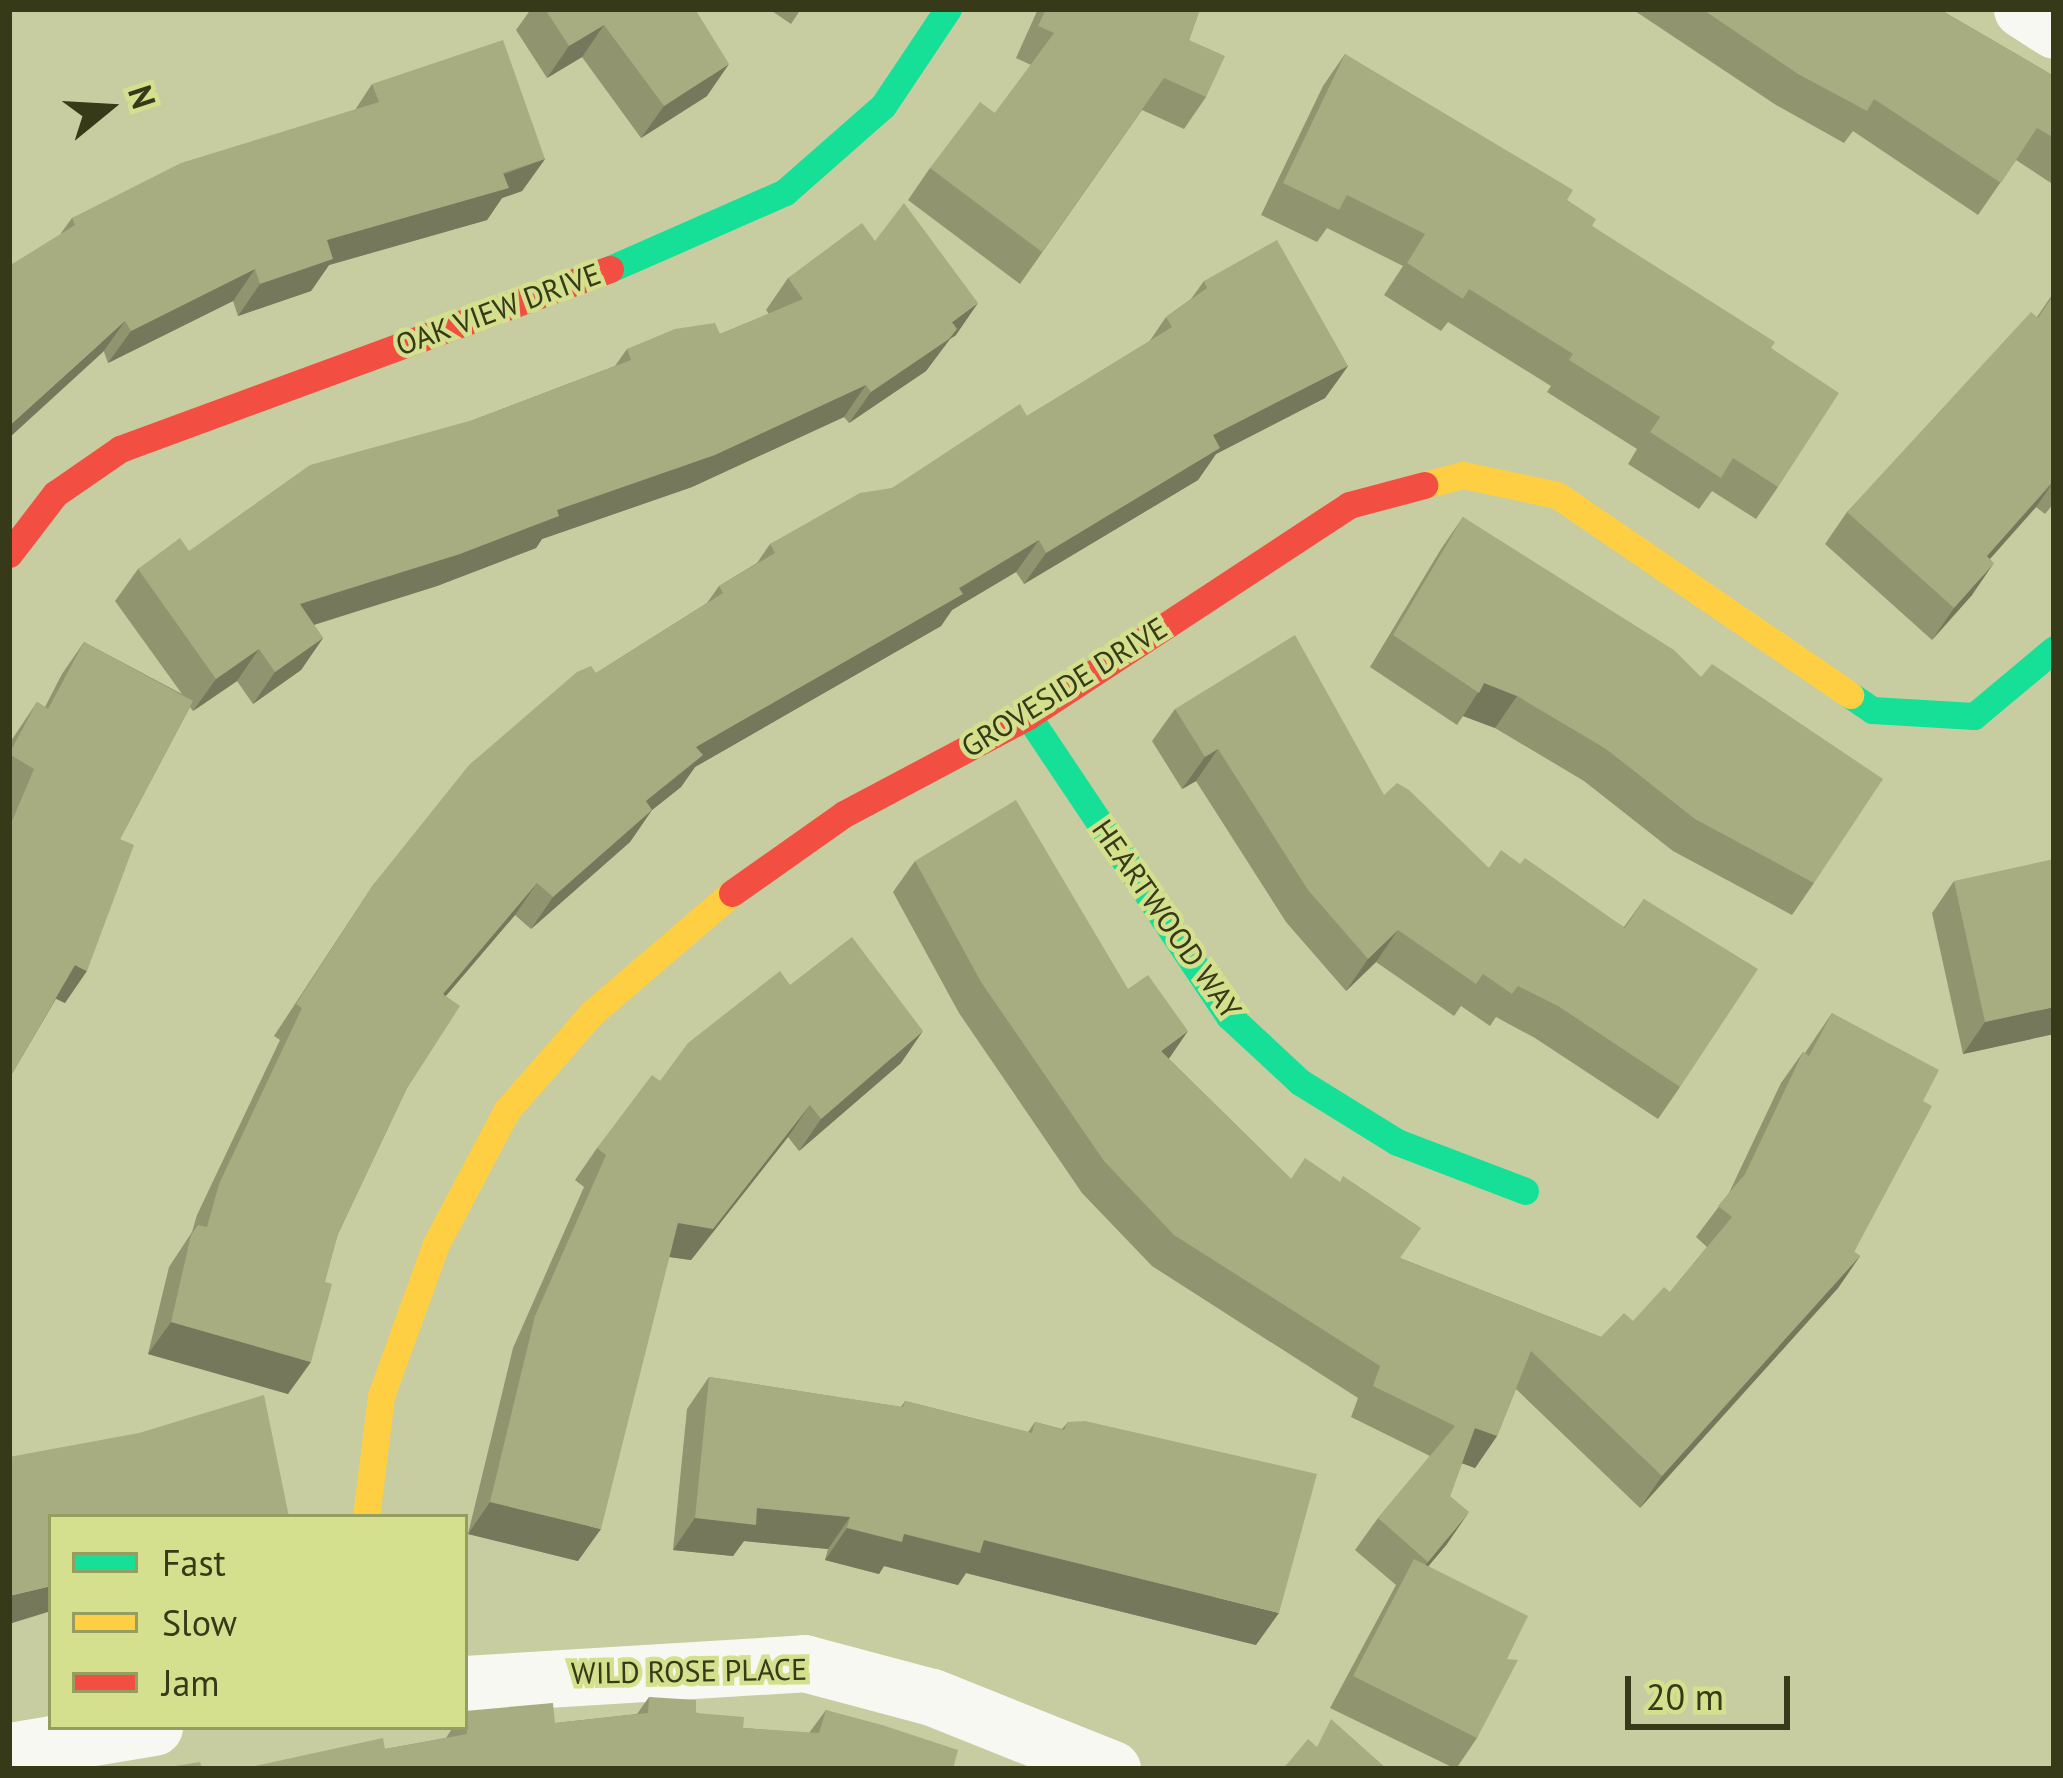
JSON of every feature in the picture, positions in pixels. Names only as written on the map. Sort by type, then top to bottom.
[{"type":"street","name":"OAK VIEW DRIVE","points":[[9,554],[55,494],[120,449],[676,245],[784,192],[883,106],[948,9]]},
{"type":"street","points":[[2022,9],[2054,30]]},
{"type":"street","name":"GROVESIDE DRIVE","points":[[366,1514],[381,1396],[436,1244],[507,1110],[592,1013],[699,916],[844,814],[1028,716],[1348,505],[1463,475],[1557,494],[1872,710],[1974,716],[2054,649]]},
{"type":"street","name":"HEARTWOOD WAY","points":[[1028,716],[1229,1016],[1300,1082],[1397,1142],[1526,1191]]},
{"type":"street","name":"WILD ROSE PLACE","points":[[468,1684],[804,1663],[932,1697],[1112,1769]]},
{"type":"street","points":[[9,1751],[136,1730]]},
{"type":"building","points":[[545,9],[695,9],[729,64],[664,106],[604,25],[569,46]]},
{"type":"building","points":[[1046,9],[1200,9],[1189,40],[1225,56],[1206,97],[1164,78],[1042,252],[930,168],[980,102],[995,113],[1054,33],[1038,26]]},
{"type":"building","points":[[1702,9],[1939,9],[2054,76],[2054,138],[2037,128],[2001,183],[1874,99],[1867,111],[1798,74]]},
{"type":"building","points":[[503,40],[545,159],[503,173],[509,188],[327,240],[333,259],[260,284],[255,269],[131,331],[125,321],[9,426],[9,266],[75,225],[72,218],[181,163],[379,102],[372,84]]},
{"type":"building","points":[[1345,54],[1573,190],[1567,200],[1596,219],[1592,226],[1775,342],[1771,348],[1839,393],[1778,487],[1733,458],[1721,478],[1650,432],[1660,417],[1569,360],[1573,354],[1469,289],[1463,299],[1407,263],[1425,234],[1347,195],[1339,210],[1283,183]]},
{"type":"building","points":[[904,203],[978,303],[952,322],[957,329],[949,339],[871,392],[866,385],[715,455],[557,510],[559,516],[460,554],[300,604],[323,638],[275,672],[259,649],[216,679],[138,569],[180,538],[189,551],[310,465],[473,420],[631,360],[627,349],[675,329],[715,323],[720,334],[803,299],[788,278],[862,223],[875,241]]},
{"type":"building","points":[[1277,240],[1348,366],[1213,435],[1220,448],[1046,553],[1039,540],[959,588],[963,594],[696,747],[703,755],[646,801],[652,810],[553,897],[537,883],[443,994],[460,1006],[406,1090],[338,1234],[325,1282],[332,1284],[311,1362],[171,1322],[191,1235],[198,1225],[207,1227],[219,1184],[302,1008],[296,1004],[373,885],[469,765],[577,672],[591,666],[596,673],[723,593],[719,586],[775,553],[770,544],[860,493],[892,488],[1020,404],[1027,416],[1172,327],[1166,317],[1207,288],[1204,281]]},
{"type":"building","points":[[2054,294],[2054,480],[1987,556],[1994,563],[1954,608],[1847,512],[2031,312],[2038,318]]},
{"type":"building","points":[[1463,517],[1674,650],[1701,677],[1712,664],[1883,779],[1814,883],[1695,819],[1606,749],[1517,696],[1484,683],[1479,693],[1393,635]]},
{"type":"building","points":[[1295,635],[1384,795],[1397,783],[1409,790],[1489,868],[1501,850],[1520,864],[1525,858],[1625,928],[1644,899],[1758,969],[1680,1087],[1558,1006],[1518,986],[1512,994],[1483,974],[1476,984],[1398,930],[1368,959],[1308,890],[1218,749],[1205,757],[1175,709]]},
{"type":"building","points":[[84,642],[193,701],[120,839],[134,845],[87,971],[75,965],[9,1079],[9,828],[34,769],[9,754],[37,702],[48,709]]},
{"type":"building","points":[[1016,800],[1128,989],[1148,975],[1188,1031],[1161,1051],[1291,1179],[1305,1158],[1340,1182],[1343,1176],[1421,1228],[1400,1258],[1601,1337],[1624,1313],[1633,1321],[1664,1287],[1670,1292],[1732,1217],[1718,1206],[1745,1174],[1803,1052],[1809,1056],[1832,1013],[1939,1070],[1923,1101],[1932,1106],[1854,1252],[1860,1256],[1662,1476],[1531,1351],[1497,1436],[1475,1428],[1450,1496],[1469,1512],[1428,1562],[1378,1518],[1455,1426],[1373,1386],[1380,1366],[1174,1235],[1104,1161],[981,982],[915,861]]},
{"type":"building","points":[[2054,859],[2054,1007],[1985,1022],[1954,881]]},
{"type":"building","points":[[852,937],[923,1031],[821,1119],[810,1105],[713,1229],[678,1223],[601,1529],[490,1502],[535,1316],[606,1155],[597,1148],[652,1075],[660,1081],[688,1043],[780,971],[790,985]]},
{"type":"building","points":[[709,1377],[903,1407],[905,1401],[1032,1433],[1035,1422],[1064,1430],[1068,1422],[1085,1421],[1317,1474],[1279,1613],[984,1540],[980,1553],[904,1534],[902,1542],[847,1528],[850,1517],[757,1508],[756,1525],[695,1518]]},
{"type":"building","points":[[264,1395],[288,1514],[48,1514],[48,1587],[9,1596],[9,1457],[139,1433]]},
{"type":"building","points":[[1414,1559],[1528,1616],[1507,1659],[1518,1660],[1477,1738],[1353,1676]]},
{"type":"building","points":[[649,1697],[696,1700],[696,1713],[744,1717],[743,1728],[819,1733],[826,1710],[958,1750],[953,1769],[242,1769],[383,1738],[385,1749],[467,1734],[468,1711],[553,1703],[555,1723],[648,1713]]},
{"type":"building","points":[[1331,1719],[1387,1769],[1283,1769],[1308,1739],[1317,1747]]},
{"type":"building","points":[[200,1762],[202,1769],[158,1769]]},
{"type":"traffic: fast","points":[[610,269],[785,192],[883,106],[948,9]]},
{"type":"traffic: fast","points":[[1850,695],[1872,710],[1974,716],[2054,649]]},
{"type":"traffic: fast","points":[[1028,716],[1229,1016],[1300,1082],[1397,1142],[1525,1191]]},
{"type":"traffic: slow","points":[[1424,485],[1463,475],[1557,495],[1850,695]]},
{"type":"traffic: slow","points":[[366,1514],[381,1396],[436,1244],[507,1110],[592,1013],[732,893]]},
{"type":"traffic: jam","points":[[9,554],[55,494],[120,449],[610,269]]},
{"type":"traffic: jam","points":[[732,893],[844,814],[1028,716],[1349,505],[1424,485]]}]
